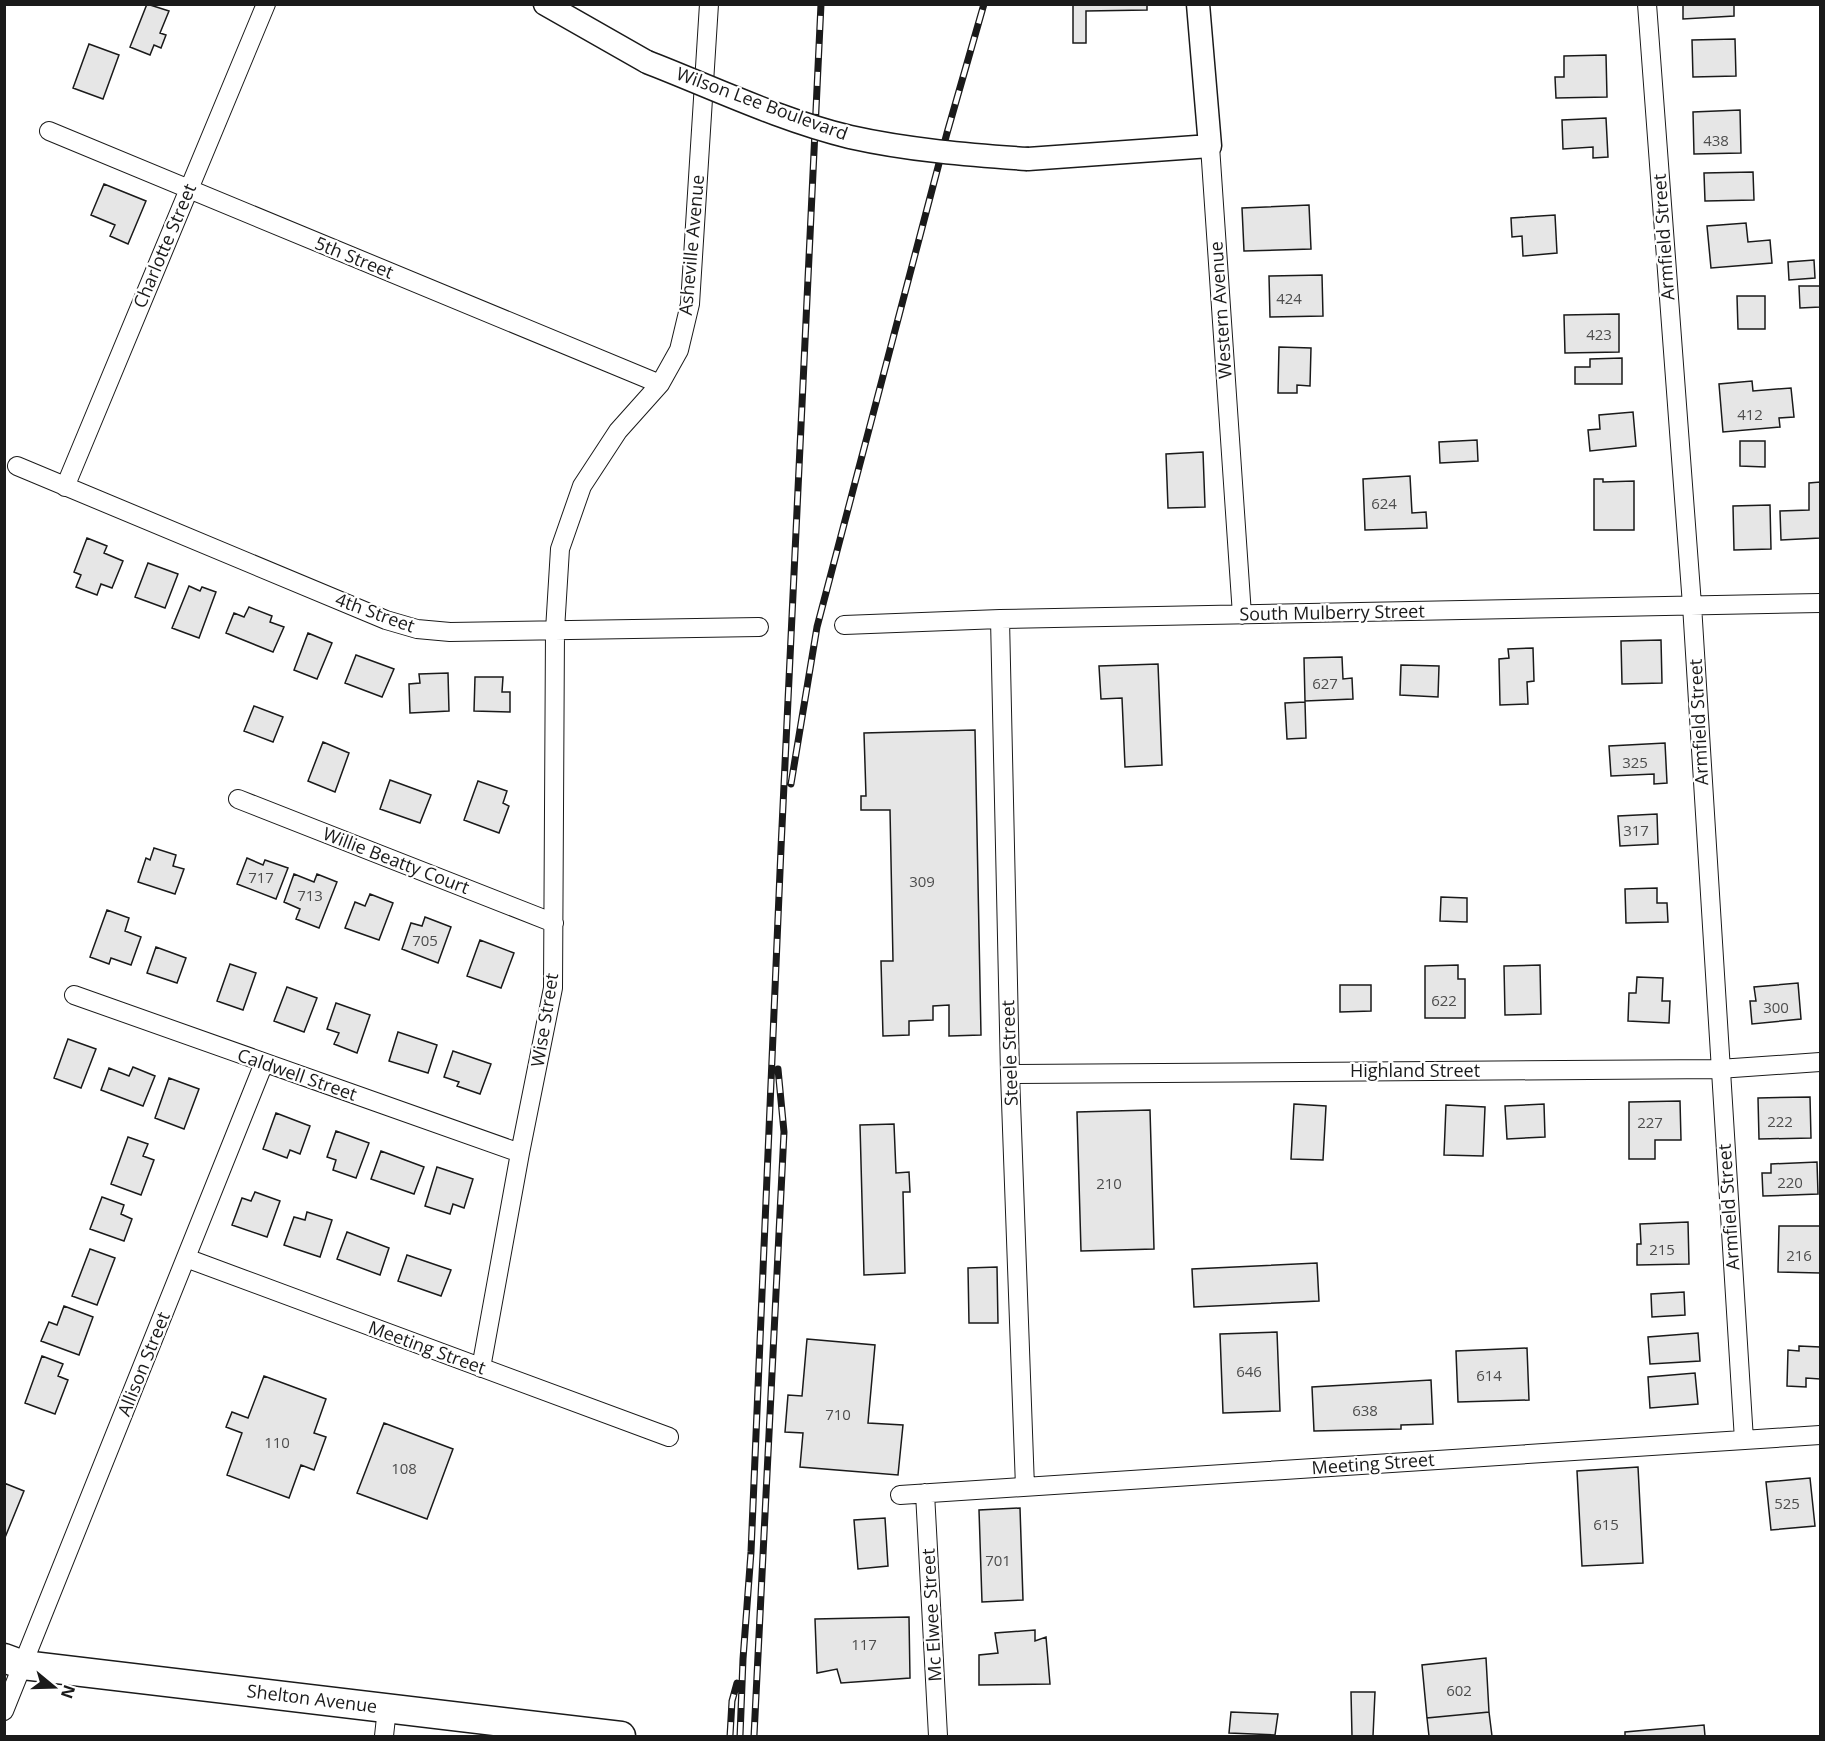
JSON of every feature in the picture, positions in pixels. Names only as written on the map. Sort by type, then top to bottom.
[{"type":"main road","name":"Shelton Avenue","points":[[14,1661],[621,1737]]},
{"type":"street","name":"Charlotte Street","points":[[65,487],[266,4]]},
{"type":"street","name":"Wilson Lee Boulevard","points":[[545,4],[647,62],[788,118],[848,136],[890,145],[1028,159],[1210,146]]},
{"type":"street","name":"Asheville Avenue","points":[[555,630],[560,549],[582,486],[618,431],[660,384],[680,350],[690,304],[709,4]]},
{"type":"street","name":"Western Avenue","points":[[1198,4],[1242,615]]},
{"type":"street","name":"Armfield Street","points":[[1647,4],[1692,605],[1719,1069],[1744,1440]]},
{"type":"street","name":"5th Street","points":[[49,131],[660,384]]},
{"type":"street","name":"4th Street","points":[[17,466],[386,620],[417,629],[450,632],[759,627]]},
{"type":"street","name":"South Mulberry Street","points":[[844,626],[1000,619],[1821,603]]},
{"type":"street","name":"Steele Street","points":[[1000,619],[1010,1074],[1025,1487]]},
{"type":"street","name":"Wise Street","points":[[481,1368],[520,1153],[549,1014],[553,980],[555,630]]},
{"type":"street","name":"Willie Beatty Court","points":[[238,799],[554,923]]},
{"type":"street","name":"Caldwell Street","points":[[74,995],[520,1153]]},
{"type":"street","name":"Highland Street","points":[[1010,1074],[1719,1069],[1821,1062]]},
{"type":"street","name":"Allison Street","points":[[4,1711],[14,1661],[186,1258],[264,1063]]},
{"type":"street","name":"Meeting Street","points":[[186,1258],[669,1437]]},
{"type":"street","name":"Meeting Street","points":[[900,1495],[1821,1435]]},
{"type":"street","name":"Mc Elwee Street","points":[[926,1494],[939,1737]]},
{"type":"street","points":[[384,1737],[387,1708]]},
{"type":"building","points":[[147,4],[169,11],[160,33],[166,35],[161,48],[154,45],[150,55],[130,47]]},
{"type":"building","points":[[1073,4],[1147,4],[1147,10],[1086,11],[1086,43],[1073,43]]},
{"type":"building","points":[[1683,4],[1734,4],[1734,16],[1683,19]]},
{"type":"building","points":[[1735,39],[1736,76],[1693,77],[1692,40]]},
{"type":"building","points":[[89,44],[119,55],[103,99],[73,88]]},
{"type":"building","points":[[1606,55],[1607,97],[1556,98],[1555,77],[1564,77],[1564,56]]},
{"type":"building","points":[[1740,110],[1741,153],[1694,154],[1693,112]]},
{"type":"building","points":[[1606,118],[1608,157],[1593,158],[1593,147],[1563,149],[1562,120]]},
{"type":"building","points":[[1753,172],[1754,200],[1705,201],[1704,173]]},
{"type":"building","points":[[104,184],[146,201],[128,244],[110,236],[115,225],[91,215]]},
{"type":"building","points":[[1309,205],[1311,249],[1244,251],[1242,208]]},
{"type":"building","points":[[1555,215],[1557,253],[1523,256],[1522,236],[1512,237],[1511,218]]},
{"type":"building","points":[[1746,223],[1748,242],[1770,240],[1772,263],[1711,268],[1707,226]]},
{"type":"building","points":[[1814,260],[1815,278],[1789,280],[1788,262]]},
{"type":"building","points":[[1322,275],[1323,316],[1270,317],[1269,276]]},
{"type":"building","points":[[1799,286],[1820,286],[1820,307],[1800,308]]},
{"type":"building","points":[[1737,296],[1765,296],[1765,329],[1738,329]]},
{"type":"building","points":[[1619,314],[1619,352],[1565,353],[1564,315]]},
{"type":"building","points":[[1279,347],[1311,348],[1310,386],[1297,385],[1297,393],[1278,393]]},
{"type":"building","points":[[1622,358],[1622,384],[1575,384],[1575,367],[1590,367],[1590,359]]},
{"type":"building","points":[[1752,381],[1753,391],[1791,388],[1794,417],[1779,418],[1780,427],[1723,432],[1719,384]]},
{"type":"building","points":[[1633,412],[1636,446],[1590,451],[1588,430],[1600,429],[1599,415]]},
{"type":"building","points":[[1477,440],[1478,461],[1440,463],[1439,442]]},
{"type":"building","points":[[1740,441],[1765,441],[1765,467],[1740,466]]},
{"type":"building","points":[[1203,452],[1205,507],[1168,508],[1166,454]]},
{"type":"building","points":[[1410,476],[1412,513],[1426,512],[1427,528],[1365,530],[1363,479]]},
{"type":"building","points":[[1594,479],[1603,479],[1603,482],[1634,481],[1634,530],[1594,530]]},
{"type":"building","points":[[1820,482],[1820,538],[1781,540],[1780,511],[1809,510],[1809,483]]},
{"type":"building","points":[[1770,505],[1771,549],[1734,550],[1733,506]]},
{"type":"building","points":[[87,538],[107,546],[104,553],[123,561],[112,588],[101,584],[97,595],[76,587],[81,575],[74,572]]},
{"type":"building","points":[[148,563],[178,574],[165,608],[135,597]]},
{"type":"building","points":[[189,586],[200,591],[202,587],[216,592],[199,638],[172,628]]},
{"type":"building","points":[[249,607],[272,616],[270,622],[284,627],[273,652],[226,633],[234,613],[244,617]]},
{"type":"building","points":[[308,633],[332,643],[317,679],[294,670]]},
{"type":"building","points":[[1661,640],[1662,683],[1622,684],[1621,641]]},
{"type":"building","points":[[1533,648],[1534,681],[1527,682],[1528,704],[1500,705],[1499,659],[1509,658],[1508,649]]},
{"type":"building","points":[[356,655],[394,669],[382,697],[345,683]]},
{"type":"building","points":[[1342,657],[1343,679],[1352,678],[1353,699],[1305,701],[1304,658]]},
{"type":"building","points":[[1158,664],[1162,765],[1125,767],[1122,698],[1101,699],[1099,666]]},
{"type":"building","points":[[1401,665],[1439,666],[1438,697],[1400,695]]},
{"type":"building","points":[[448,673],[449,711],[410,713],[409,684],[420,683],[419,674]]},
{"type":"building","points":[[475,677],[503,677],[502,692],[510,692],[510,712],[474,711]]},
{"type":"building","points":[[1305,702],[1306,738],[1287,739],[1285,703]]},
{"type":"building","points":[[254,706],[283,717],[273,742],[244,731]]},
{"type":"building","points":[[975,730],[981,1035],[949,1036],[949,1005],[933,1006],[933,1020],[909,1021],[909,1035],[883,1036],[881,961],[893,961],[890,810],[861,810],[861,796],[866,796],[864,733]]},
{"type":"building","points":[[323,742],[349,753],[335,792],[308,781]]},
{"type":"building","points":[[1665,743],[1667,783],[1654,784],[1654,774],[1611,776],[1609,746]]},
{"type":"building","points":[[390,780],[431,795],[420,823],[380,809]]},
{"type":"building","points":[[478,781],[507,791],[503,803],[509,806],[499,833],[464,820]]},
{"type":"building","points":[[1657,814],[1658,844],[1620,846],[1618,816]]},
{"type":"building","points":[[154,848],[176,855],[173,866],[184,869],[175,894],[138,882],[146,858],[150,860]]},
{"type":"building","points":[[247,858],[263,865],[265,860],[288,868],[276,899],[237,884]]},
{"type":"building","points":[[294,874],[314,882],[317,874],[337,882],[319,928],[296,919],[300,909],[284,902]]},
{"type":"building","points":[[1657,888],[1657,903],[1667,903],[1668,922],[1626,923],[1625,889]]},
{"type":"building","points":[[370,894],[393,903],[379,940],[345,928],[355,902],[365,906]]},
{"type":"building","points":[[1441,897],[1467,898],[1467,922],[1440,921]]},
{"type":"building","points":[[107,910],[129,918],[125,931],[141,937],[131,965],[111,958],[109,964],[90,957]]},
{"type":"building","points":[[425,917],[451,927],[438,963],[402,949],[411,923],[422,926]]},
{"type":"building","points":[[480,940],[514,953],[501,988],[467,976]]},
{"type":"building","points":[[156,947],[186,958],[177,983],[147,973]]},
{"type":"building","points":[[230,964],[256,973],[243,1010],[217,1001]]},
{"type":"building","points":[[1458,965],[1458,979],[1465,979],[1465,1018],[1425,1018],[1425,966]]},
{"type":"building","points":[[1540,965],[1541,1014],[1505,1015],[1504,966]]},
{"type":"building","points":[[1637,977],[1663,978],[1662,1001],[1670,1001],[1669,1023],[1628,1021],[1629,993],[1636,993]]},
{"type":"building","points":[[1798,983],[1801,1019],[1752,1024],[1750,1001],[1756,1001],[1754,987]]},
{"type":"building","points":[[1340,985],[1371,985],[1371,1011],[1340,1012]]},
{"type":"building","points":[[287,987],[317,998],[304,1032],[274,1021]]},
{"type":"building","points":[[336,1003],[370,1015],[357,1053],[334,1044],[339,1033],[327,1029]]},
{"type":"building","points":[[398,1032],[437,1045],[428,1073],[389,1061]]},
{"type":"building","points":[[68,1039],[96,1049],[81,1088],[54,1078]]},
{"type":"building","points":[[453,1051],[491,1064],[480,1094],[457,1086],[459,1082],[444,1077]]},
{"type":"building","points":[[133,1067],[155,1076],[143,1106],[101,1090],[109,1068],[129,1076]]},
{"type":"building","points":[[169,1078],[199,1089],[184,1129],[155,1118]]},
{"type":"building","points":[[1810,1097],[1811,1138],[1759,1139],[1758,1098]]},
{"type":"building","points":[[1680,1101],[1681,1140],[1655,1140],[1655,1159],[1629,1159],[1629,1102]]},
{"type":"building","points":[[1294,1104],[1326,1106],[1323,1160],[1291,1159]]},
{"type":"building","points":[[1544,1104],[1545,1137],[1507,1139],[1505,1106]]},
{"type":"building","points":[[1446,1105],[1485,1107],[1483,1156],[1444,1155]]},
{"type":"building","points":[[1150,1110],[1154,1249],[1081,1251],[1077,1112]]},
{"type":"building","points":[[276,1113],[310,1126],[300,1154],[290,1150],[287,1158],[263,1149]]},
{"type":"building","points":[[894,1124],[896,1173],[909,1172],[910,1192],[903,1192],[905,1273],[864,1275],[860,1125]]},
{"type":"building","points":[[336,1131],[369,1143],[356,1178],[333,1170],[336,1160],[327,1157]]},
{"type":"building","points":[[128,1137],[148,1144],[143,1156],[154,1160],[141,1195],[111,1184]]},
{"type":"building","points":[[381,1151],[424,1167],[414,1194],[371,1179]]},
{"type":"building","points":[[1817,1162],[1818,1194],[1763,1196],[1762,1173],[1771,1173],[1771,1164]]},
{"type":"building","points":[[437,1167],[473,1179],[464,1208],[453,1204],[450,1214],[425,1206]]},
{"type":"building","points":[[255,1192],[280,1201],[267,1237],[232,1225],[242,1198],[251,1201]]},
{"type":"building","points":[[102,1197],[124,1205],[121,1214],[132,1219],[124,1241],[90,1229]]},
{"type":"building","points":[[307,1212],[332,1220],[320,1257],[284,1245],[294,1217],[305,1220]]},
{"type":"building","points":[[1688,1222],[1689,1264],[1637,1265],[1637,1244],[1641,1244],[1640,1224]]},
{"type":"building","points":[[1779,1226],[1820,1226],[1820,1273],[1778,1272]]},
{"type":"building","points":[[347,1232],[389,1248],[380,1275],[337,1259]]},
{"type":"building","points":[[90,1249],[115,1258],[97,1305],[72,1296]]},
{"type":"building","points":[[407,1255],[451,1270],[441,1296],[398,1281]]},
{"type":"building","points":[[1317,1263],[1319,1301],[1194,1307],[1192,1269]]},
{"type":"building","points":[[997,1267],[998,1323],[969,1323],[968,1268]]},
{"type":"building","points":[[1684,1292],[1685,1315],[1652,1317],[1651,1294]]},
{"type":"building","points":[[64,1306],[93,1317],[79,1355],[41,1341],[49,1322],[57,1325]]},
{"type":"building","points":[[1277,1332],[1280,1411],[1223,1413],[1220,1334]]},
{"type":"building","points":[[1698,1333],[1700,1361],[1650,1364],[1648,1337]]},
{"type":"building","points":[[807,1339],[875,1345],[868,1423],[903,1425],[898,1475],[800,1467],[803,1433],[785,1432],[788,1395],[802,1396]]},
{"type":"building","points":[[1799,1346],[1820,1347],[1820,1379],[1806,1378],[1806,1387],[1787,1386],[1788,1350],[1799,1351]]},
{"type":"building","points":[[1527,1348],[1529,1400],[1458,1402],[1456,1351]]},
{"type":"building","points":[[42,1356],[63,1364],[58,1376],[68,1380],[55,1414],[25,1403]]},
{"type":"building","points":[[1695,1373],[1698,1404],[1650,1408],[1648,1377]]},
{"type":"building","points":[[264,1376],[326,1399],[314,1433],[326,1437],[314,1470],[301,1465],[289,1498],[227,1475],[242,1433],[226,1427],[232,1412],[248,1418]]},
{"type":"building","points":[[1431,1380],[1433,1424],[1401,1425],[1401,1429],[1314,1431],[1312,1387]]},
{"type":"building","points":[[384,1423],[453,1449],[427,1519],[357,1493]]},
{"type":"building","points":[[1638,1467],[1643,1563],[1582,1566],[1577,1471]]},
{"type":"building","points":[[1810,1478],[1815,1526],[1771,1530],[1766,1482]]},
{"type":"building","points":[[4,1483],[24,1491],[4,1540]]},
{"type":"building","points":[[1020,1508],[1023,1600],[982,1602],[979,1510]]},
{"type":"building","points":[[885,1518],[888,1566],[858,1569],[854,1520]]},
{"type":"building","points":[[909,1617],[910,1678],[841,1683],[837,1669],[817,1673],[815,1619]]},
{"type":"building","points":[[1035,1630],[1035,1641],[1046,1637],[1050,1684],[979,1685],[979,1655],[998,1653],[995,1633]]},
{"type":"building","points":[[1486,1658],[1489,1712],[1427,1718],[1422,1665]]},
{"type":"building","points":[[1351,1692],[1375,1692],[1373,1736],[1352,1736]]},
{"type":"building","points":[[1231,1712],[1278,1714],[1275,1735],[1229,1733]]},
{"type":"building","points":[[1489,1712],[1492,1736],[1429,1736],[1427,1718]]},
{"type":"building","points":[[1704,1725],[1705,1736],[1625,1736],[1625,1732]]},
{"type":"railway","points":[[740,1736],[751,1552],[781,848],[821,4]]},
{"type":"railway","points":[[791,784],[817,627],[947,133],[984,4]]},
{"type":"railway","points":[[754,1736],[784,1132],[778,1069]]},
{"type":"railway","points":[[730,1736],[732,1701],[737,1683]]}]
